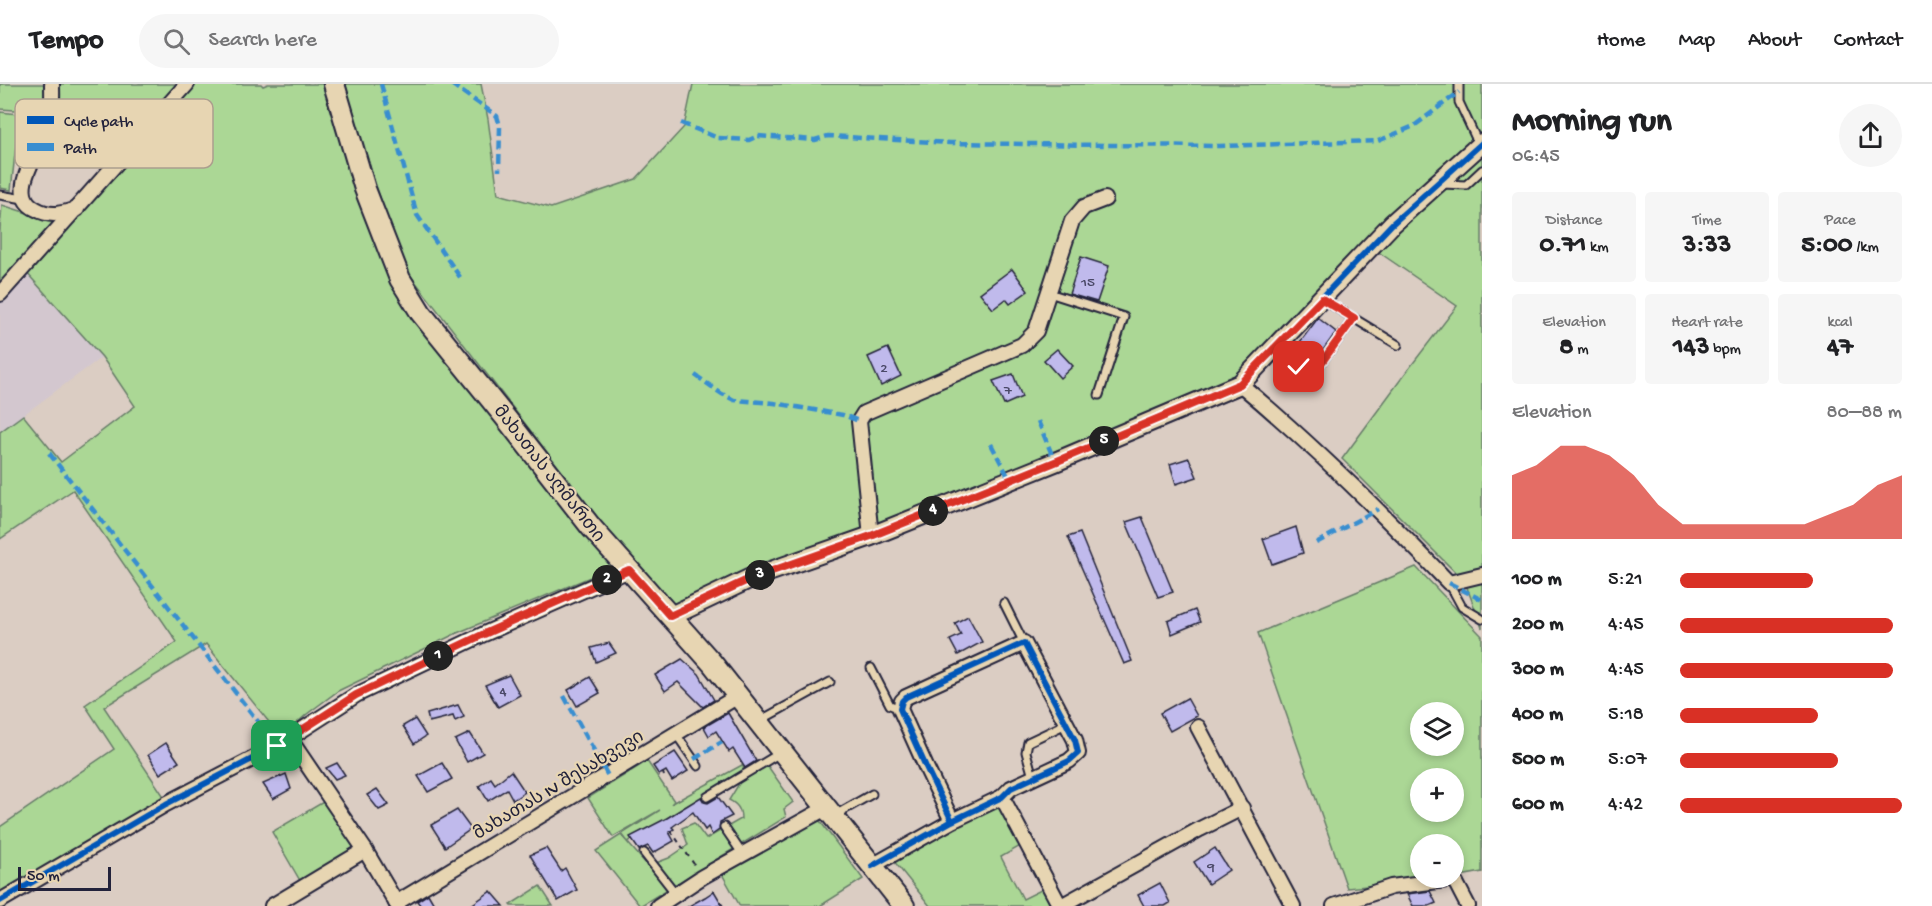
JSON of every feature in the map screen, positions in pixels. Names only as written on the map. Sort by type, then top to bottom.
[{"type":"main road","name":"მახათას აღმართი","points":[[334,84],[365,189],[400,279],[421,313],[591,527],[759,721],[904,906]]},
{"type":"street","points":[[51,99],[52,84]]},
{"type":"street","points":[[174,99],[187,84]]},
{"type":"street","points":[[670,616],[752,578],[871,536],[1240,384],[1392,224],[1480,144]]},
{"type":"street","points":[[29,168],[22,191],[24,199],[31,207],[42,213],[58,215],[76,209]]},
{"type":"street","points":[[0,294],[112,168]]},
{"type":"street","points":[[871,536],[859,421],[864,413],[1023,345],[1036,331],[1072,221],[1084,207],[1105,199]]},
{"type":"street","points":[[1240,384],[1378,509],[1449,583],[1482,575]]},
{"type":"street","points":[[0,901],[166,804],[289,738],[356,695],[484,634],[629,570]]},
{"type":"street","points":[[872,866],[952,821],[1002,797],[1011,788],[1074,758],[1078,753],[1078,747],[1024,643],[906,697],[902,701],[900,709],[952,821]]},
{"type":"street","name":"მახათას IV შესახვევი","points":[[397,904],[738,696]]},
{"type":"street","points":[[1198,727],[1293,906]]},
{"type":"street","points":[[289,738],[365,850],[397,904]]},
{"type":"street","points":[[1002,797],[1060,906],[1242,808]]},
{"type":"street","points":[[658,906],[681,895],[702,877],[742,855],[829,812]]},
{"type":"street","points":[[272,906],[365,850]]},
{"type":"street","points":[[1334,906],[1391,887],[1454,879],[1468,906]]},
{"type":"lane","points":[[1459,84],[1459,102],[1480,144]]},
{"type":"lane","points":[[1437,183],[1466,184],[1482,170]]},
{"type":"lane","points":[[0,196],[24,199]]},
{"type":"lane","points":[[1049,293],[1124,317],[1100,396]]},
{"type":"lane","points":[[1322,299],[1398,345]]},
{"type":"lane","points":[[1299,367],[1313,374],[1354,318]]},
{"type":"lane","points":[[1449,583],[1462,607],[1482,619]]},
{"type":"lane","points":[[1004,603],[1024,643]]},
{"type":"lane","points":[[871,668],[890,705],[900,709]]},
{"type":"lane","points":[[759,721],[830,682]]},
{"type":"lane","points":[[1033,777],[1026,752],[1028,742],[1066,724]]},
{"type":"lane","points":[[676,734],[698,766]]},
{"type":"lane","points":[[707,797],[783,752]]},
{"type":"lane","points":[[829,812],[872,794]]},
{"type":"lane","points":[[724,827],[742,855]]},
{"type":"lane","points":[[644,853],[681,895]]},
{"type":"path","points":[[672,831],[702,877]]},
{"type":"shaded area","points":[[26,272],[102,357],[0,432],[0,303]]},
{"type":"green space","points":[[0,84],[45,84],[45,99],[15,99],[15,110],[0,109]]},
{"type":"green space","points":[[58,84],[179,84],[166,99],[57,99]]},
{"type":"green space","points":[[196,84],[261,84],[263,86],[268,84],[326,84],[360,202],[390,282],[409,311],[619,565],[457,633],[338,691],[281,737],[206,644],[104,707],[165,798],[0,893],[0,827],[114,749],[85,705],[177,642],[73,490],[0,539],[0,432],[23,415],[61,462],[135,406],[102,357],[26,272],[120,168],[213,168],[213,99],[182,99]]},
{"type":"green space","points":[[341,84],[481,84],[498,194],[551,208],[636,179],[684,127],[693,84],[1482,84],[1482,134],[1231,391],[676,619],[404,267]]},
{"type":"green space","points":[[0,112],[15,114],[15,154],[11,190],[0,188]]},
{"type":"green space","points":[[1482,153],[1482,628],[1465,582],[1342,459],[1457,306],[1377,251]]},
{"type":"green space","points":[[2,205],[60,221],[0,286],[0,229]]},
{"type":"green space","points":[[1416,567],[1482,636],[1482,872],[1464,875],[1464,834],[1410,834],[1410,882],[1347,888],[1258,633]]},
{"type":"green space","points":[[647,761],[674,801],[671,804],[742,765],[745,770],[628,842],[622,834],[660,810],[613,837],[588,798]]},
{"type":"green space","points":[[767,765],[793,802],[784,809],[786,817],[640,906],[596,851],[621,835],[648,866],[669,858],[688,845],[682,828],[694,823],[706,839],[741,819],[738,807],[729,800],[740,782]]},
{"type":"green space","points":[[325,801],[357,850],[302,884],[272,832]]},
{"type":"green space","points":[[999,803],[1024,844],[1001,857],[1023,899],[1047,887],[1057,906],[930,906],[893,860]]},
{"type":"green space","points":[[817,817],[863,879],[820,906],[740,906],[722,874]]},
{"type":"green space","points":[[540,886],[553,906],[510,905]]},
{"type":"building","points":[[1081,257],[1109,266],[1097,302],[1069,294]]},
{"type":"building","points":[[1012,269],[1028,291],[1010,304],[1006,299],[993,309],[980,293]]},
{"type":"building","points":[[1318,318],[1336,332],[1316,360],[1297,346]]},
{"type":"building","points":[[888,348],[901,376],[881,386],[868,357]]},
{"type":"building","points":[[1057,349],[1073,366],[1060,378],[1044,360]]},
{"type":"building","points":[[1013,374],[1022,397],[1004,405],[993,381]]},
{"type":"building","points":[[1189,458],[1197,477],[1176,484],[1170,464]]},
{"type":"building","points":[[1142,517],[1173,592],[1158,597],[1126,522]]},
{"type":"building","points":[[1296,527],[1303,553],[1272,564],[1263,539]]},
{"type":"building","points":[[1080,533],[1132,661],[1124,664],[1068,537]]},
{"type":"building","points":[[1195,610],[1200,622],[1172,634],[1168,621]]},
{"type":"building","points":[[968,616],[982,642],[958,655],[950,640],[961,635],[955,623]]},
{"type":"building","points":[[609,643],[616,653],[596,662],[591,648]]},
{"type":"building","points":[[682,659],[699,674],[714,700],[703,707],[678,682],[665,691],[655,675]]},
{"type":"building","points":[[509,675],[520,695],[498,707],[485,685]]},
{"type":"building","points":[[590,677],[600,693],[577,706],[568,690]]},
{"type":"building","points":[[1187,698],[1197,716],[1170,731],[1160,713]]},
{"type":"building","points":[[458,705],[464,717],[455,721],[453,716],[429,722],[427,714]]},
{"type":"building","points":[[728,713],[756,761],[745,768],[733,749],[729,752],[716,731],[709,736],[704,727]]},
{"type":"building","points":[[415,719],[426,736],[414,744],[403,726]]},
{"type":"building","points":[[470,733],[483,753],[467,762],[455,740]]},
{"type":"building","points":[[166,743],[179,762],[160,774],[148,755]]},
{"type":"building","points":[[675,752],[688,771],[672,781],[666,771],[659,775],[653,766]]},
{"type":"building","points":[[337,763],[345,775],[335,779],[326,768]]},
{"type":"building","points":[[442,763],[452,779],[428,792],[418,776]]},
{"type":"building","points":[[511,771],[525,792],[513,800],[507,789],[488,801],[479,786],[491,778],[495,784]]},
{"type":"building","points":[[286,774],[291,789],[273,799],[263,784]]},
{"type":"building","points":[[377,789],[389,805],[379,810],[367,795]]},
{"type":"building","points":[[701,797],[704,802],[708,803],[718,797],[732,816],[720,822],[719,830],[712,835],[708,827],[705,830],[693,812],[672,827],[674,829],[669,832],[674,841],[653,853],[648,846],[639,850],[630,837]]},
{"type":"building","points":[[457,810],[471,829],[445,847],[431,825]]},
{"type":"building","points":[[546,848],[561,871],[565,868],[577,890],[558,901],[530,855]]},
{"type":"building","points":[[1215,848],[1229,870],[1208,884],[1194,862]]},
{"type":"building","points":[[1160,883],[1170,903],[1165,906],[1144,906],[1138,895]]},
{"type":"building","points":[[491,891],[504,906],[470,906]]},
{"type":"building","points":[[714,891],[723,906],[689,906],[705,897]]},
{"type":"building","points":[[1430,891],[1436,903],[1429,906],[1413,906],[1407,894]]},
{"type":"building","points":[[428,894],[435,906],[421,906],[417,901]]},
{"type":"marked path","points":[[381,84],[417,215],[462,280]]},
{"type":"marked path","points":[[451,84],[497,116],[500,126],[499,171]]},
{"type":"marked path","points":[[681,123],[718,138],[749,140],[758,136],[815,140],[828,136],[950,143],[1219,146],[1378,141],[1414,126],[1459,92]]},
{"type":"marked path","points":[[695,375],[734,400],[774,403],[843,415],[859,421]]},
{"type":"marked path","points":[[1038,421],[1055,462]]},
{"type":"marked path","points":[[991,444],[1010,480]]},
{"type":"marked path","points":[[49,453],[277,746]]},
{"type":"marked path","points":[[1316,543],[1378,509]]},
{"type":"marked path","points":[[1449,583],[1482,600]]},
{"type":"marked path","points":[[564,696],[608,776]]},
{"type":"marked path","points":[[694,759],[722,742]]},
{"type":"cycle path","points":[[671,616],[751,578],[871,536],[1240,384],[1392,224],[1482,143]]},
{"type":"cycle path","points":[[0,901],[166,804],[277,746],[356,695],[484,634],[629,570]]},
{"type":"cycle path","points":[[872,866],[952,821],[900,709],[902,701],[906,697],[1024,643],[1075,740],[1078,753],[1069,761],[1011,788],[1002,797],[952,821]]},
{"type":"route","points":[[277,746],[356,695],[484,634],[629,570],[670,616],[752,578],[871,536],[1240,384],[1322,299],[1354,318],[1313,374],[1299,367]]}]
